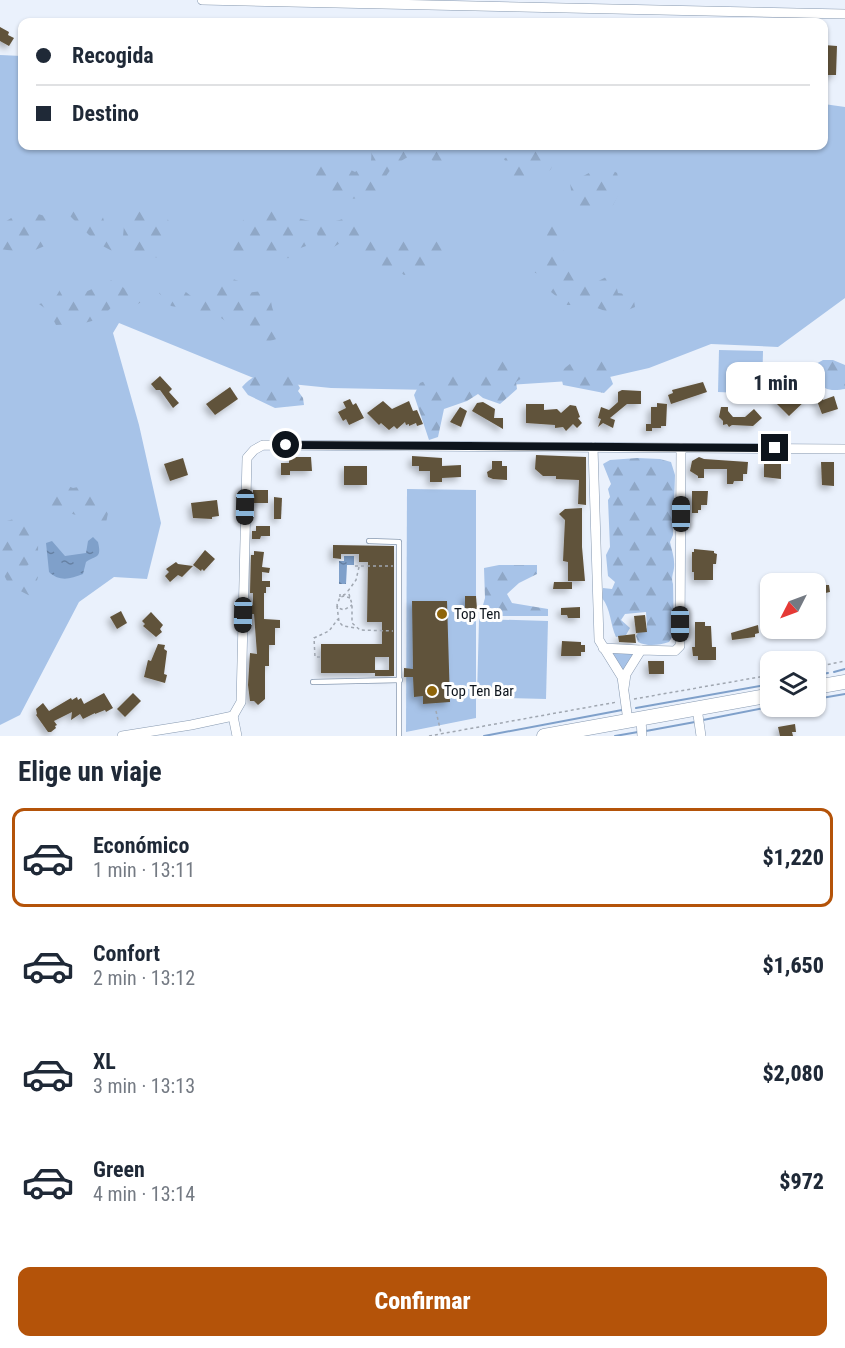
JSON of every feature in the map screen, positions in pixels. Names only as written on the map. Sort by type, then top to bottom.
[{"type":"main road","points":[[826,685],[845,682]]},
{"type":"main road","points":[[544,736],[595,732],[635,720],[760,697]]},
{"type":"street","points":[[202,0],[845,14]]},
{"type":"street","points":[[237,736],[233,716],[241,702],[247,458],[263,445],[845,449]]},
{"type":"street","points":[[593,447],[599,640],[622,676],[626,701],[642,736]]},
{"type":"street","points":[[603,648],[675,651],[680,646],[681,448]]},
{"type":"street","points":[[624,688],[626,674],[641,650]]},
{"type":"street","points":[[697,708],[701,736]]},
{"type":"street","points":[[122,736],[233,716]]},
{"type":"lane","points":[[369,541],[399,542],[399,736]]},
{"type":"lane","points":[[313,682],[400,680]]},
{"type":"path","points":[[355,566],[400,565]]},
{"type":"path","points":[[320,657],[315,657],[314,638],[329,632],[338,619],[337,601],[340,594],[344,595],[356,580],[359,567]]},
{"type":"path","points":[[348,591],[352,605],[352,625],[356,629],[400,630]]},
{"type":"path","points":[[344,595],[351,598]]},
{"type":"path","points":[[338,610],[352,605]]},
{"type":"path","points":[[348,608],[351,611]]},
{"type":"path","points":[[338,619],[344,626],[352,625]]},
{"type":"path","points":[[826,665],[845,661]]},
{"type":"path","points":[[429,736],[760,677]]},
{"type":"path","points":[[436,711],[441,734]]},
{"type":"green space","points":[[0,55],[18,56],[18,150],[828,150],[828,105],[845,107],[845,298],[778,347],[711,344],[649,368],[601,379],[432,390],[331,388],[261,381],[119,323],[113,333],[139,425],[161,523],[147,579],[114,577],[79,602],[20,715],[0,725]]},
{"type":"green space","points":[[372,150],[457,150],[458,157],[440,166],[426,156],[415,153],[401,161],[387,175],[380,197],[347,199],[317,184],[313,161],[332,161],[355,172],[371,161]]},
{"type":"green space","points":[[545,150],[555,152],[551,169],[538,181],[513,176],[504,159],[514,152]]},
{"type":"green space","points":[[604,165],[617,173],[621,189],[611,209],[591,212],[573,204],[570,183]]},
{"type":"green space","points":[[75,207],[102,214],[106,228],[116,238],[123,236],[124,226],[130,213],[162,207],[171,226],[161,244],[161,258],[116,253],[97,243],[70,216]]},
{"type":"green space","points":[[274,209],[317,222],[334,222],[343,219],[381,238],[408,236],[413,242],[422,238],[430,238],[446,248],[439,262],[431,269],[404,275],[393,267],[370,268],[355,254],[353,242],[342,242],[332,248],[319,242],[317,233],[302,238],[306,246],[295,250],[290,258],[268,259],[257,251],[238,255],[225,247],[239,240],[243,220]]},
{"type":"green space","points":[[24,210],[45,216],[52,229],[47,245],[28,253],[0,249],[0,225]]},
{"type":"green space","points":[[558,219],[565,257],[574,275],[589,286],[606,277],[615,280],[618,293],[633,295],[635,307],[616,315],[589,305],[567,305],[551,292],[558,281],[533,272],[530,261],[544,250],[548,230]]},
{"type":"green space","points":[[228,277],[241,282],[246,293],[271,290],[271,303],[275,314],[289,335],[267,342],[247,335],[215,314],[171,306],[159,293],[178,286],[195,299]]},
{"type":"green space","points":[[114,279],[124,288],[140,285],[142,302],[129,308],[114,304],[102,316],[88,322],[56,325],[49,311],[39,304],[54,300],[61,288],[81,294]]},
{"type":"green space","points":[[719,350],[763,351],[762,394],[718,392]]},
{"type":"green space","points":[[603,358],[613,384],[604,393],[563,385],[560,372],[576,359]]},
{"type":"green space","points":[[499,359],[519,370],[522,378],[516,382],[517,389],[500,404],[478,394],[467,401],[444,409],[438,437],[429,440],[414,395],[420,383],[439,376],[452,375],[469,383],[478,373]]},
{"type":"green space","points":[[823,360],[833,360],[845,365],[845,389],[827,389],[815,378],[805,375],[814,365]]},
{"type":"green space","points":[[271,373],[276,376],[284,374],[293,378],[300,388],[298,391],[303,398],[304,405],[275,408],[248,395],[242,387],[255,377]]},
{"type":"green space","points":[[637,458],[671,462],[675,475],[673,535],[670,542],[674,561],[672,578],[674,634],[669,642],[657,645],[638,642],[636,636],[639,631],[647,628],[646,612],[625,614],[621,620],[630,628],[626,635],[616,637],[602,598],[603,588],[612,589],[615,582],[608,576],[606,555],[610,547],[608,500],[610,497],[608,489],[611,484],[603,464],[610,460]]},
{"type":"green space","points":[[58,482],[73,488],[83,486],[95,492],[109,508],[106,523],[50,508],[42,501],[46,492]]},
{"type":"green space","name":"Top Ten","points":[[407,489],[476,490],[476,718],[406,732]]},
{"type":"green space","points":[[24,516],[34,528],[38,543],[38,555],[27,566],[38,577],[32,597],[9,585],[2,571],[0,523]]},
{"type":"green space","points":[[499,565],[537,565],[537,574],[519,583],[507,594],[512,603],[548,609],[548,616],[480,616],[485,598],[484,568]]},
{"type":"green space","points":[[479,619],[548,621],[546,699],[477,697]]},
{"type":"green space","points":[[610,653],[634,653],[623,673]]},
{"type":"water","points":[[93,537],[98,542],[99,554],[86,562],[83,574],[65,579],[49,572],[46,543],[52,541],[65,556],[86,553],[88,541]]},
{"type":"water","points":[[344,556],[354,556],[354,565],[347,565],[346,584],[339,584],[339,561],[344,561]]},
{"type":"building","points":[[0,27],[14,38],[9,46],[0,41]]},
{"type":"building","points":[[828,45],[837,46],[836,75],[828,75]]},
{"type":"building","points":[[160,376],[172,389],[169,392],[179,403],[173,408],[160,390],[156,390],[151,384]]},
{"type":"building","points":[[703,382],[707,392],[671,404],[668,395],[673,393],[672,390]]},
{"type":"building","points":[[230,387],[238,399],[215,415],[206,404]]},
{"type":"building","points":[[789,387],[797,395],[798,389],[807,399],[789,416],[775,402]]},
{"type":"building","points":[[622,390],[641,391],[641,404],[627,404],[610,418],[615,420],[613,428],[603,423],[598,427],[601,407],[609,410],[618,402],[618,392]]},
{"type":"building","points":[[820,391],[823,400],[834,396],[838,409],[822,414],[814,393]]},
{"type":"building","points":[[350,399],[353,405],[356,403],[364,418],[349,425],[346,419],[343,421],[338,412],[346,408],[343,402]]},
{"type":"building","points":[[383,401],[392,409],[409,401],[413,411],[417,410],[423,424],[417,426],[416,423],[409,426],[405,422],[397,429],[394,426],[389,430],[381,423],[379,425],[367,413]]},
{"type":"building","points":[[483,402],[495,409],[494,418],[503,418],[503,429],[472,411],[477,403]]},
{"type":"building","points":[[657,403],[667,404],[666,426],[646,431],[646,424],[651,424],[651,407],[657,407]]},
{"type":"building","points":[[526,404],[544,404],[544,410],[557,409],[561,413],[570,405],[576,406],[580,417],[578,418],[582,423],[577,428],[573,424],[566,431],[563,427],[555,428],[555,425],[526,423]]},
{"type":"building","points":[[460,407],[467,411],[461,427],[450,422]]},
{"type":"building","points":[[721,407],[728,407],[733,417],[745,417],[754,409],[762,418],[753,426],[732,425],[729,427],[727,424],[723,425],[719,417]]},
{"type":"building","points":[[536,455],[586,457],[586,505],[578,504],[579,480],[543,476],[535,469]]},
{"type":"building","points":[[412,456],[442,458],[442,466],[461,465],[461,477],[442,478],[442,482],[430,482],[430,471],[419,471],[419,466],[412,466]]},
{"type":"building","points":[[289,457],[311,457],[312,471],[290,471],[290,475],[281,475],[281,463],[289,463]]},
{"type":"building","points":[[699,457],[748,462],[747,474],[743,474],[743,481],[734,481],[733,484],[727,484],[727,469],[704,469],[704,478],[698,478],[690,471],[692,461]]},
{"type":"building","points":[[183,458],[188,475],[170,481],[164,464]]},
{"type":"building","points":[[492,461],[502,461],[502,466],[507,466],[507,480],[488,477],[487,472],[492,469]]},
{"type":"building","points":[[764,462],[781,463],[781,479],[764,477]]},
{"type":"building","points":[[821,462],[834,462],[834,486],[822,485]]},
{"type":"building","points":[[344,466],[367,466],[367,485],[344,485]]},
{"type":"building","points":[[253,490],[268,490],[268,503],[253,503]]},
{"type":"building","points":[[692,491],[708,491],[707,505],[701,505],[698,513],[692,513]]},
{"type":"building","points":[[274,497],[282,498],[281,519],[274,519]]},
{"type":"building","points":[[217,500],[219,516],[212,517],[212,519],[193,518],[191,503]]},
{"type":"building","points":[[582,508],[585,581],[568,581],[568,562],[563,561],[565,520],[559,514],[565,509]]},
{"type":"building","points":[[256,526],[270,526],[270,536],[252,539],[252,531],[256,531]]},
{"type":"building","points":[[333,545],[394,546],[394,676],[375,676],[375,673],[321,673],[321,644],[382,644],[382,622],[367,622],[368,562],[359,562],[359,554],[341,554],[341,559],[333,558]],"holes":[[[375,657],[389,657],[389,670],[375,670]]]},
{"type":"building","points":[[694,549],[714,551],[717,554],[716,564],[713,564],[713,580],[694,580],[692,552]]},
{"type":"building","points":[[205,550],[215,559],[204,571],[202,569],[201,571],[193,565]]},
{"type":"building","points":[[254,551],[264,552],[262,567],[270,568],[269,573],[262,572],[262,581],[270,581],[270,587],[266,587],[266,593],[264,593],[264,619],[280,620],[280,628],[275,628],[275,645],[269,645],[269,666],[265,666],[265,699],[258,705],[250,701],[248,685],[250,653],[257,654],[254,614],[250,614],[250,605],[253,605],[253,593],[250,593],[251,555],[254,555]]},
{"type":"building","points":[[176,562],[193,566],[182,577],[178,575],[170,582],[165,576],[169,572],[166,569]]},
{"type":"building","points":[[554,582],[572,582],[572,589],[553,589]]},
{"type":"building","points":[[826,585],[829,585],[830,592],[826,593]]},
{"type":"building","points":[[465,596],[476,596],[477,609],[465,609]]},
{"type":"building","points":[[412,601],[447,601],[450,702],[423,704],[423,696],[414,697],[413,677],[404,677],[404,668],[413,669]]},
{"type":"building","points":[[580,607],[580,618],[568,618],[567,615],[561,615],[561,608]]},
{"type":"building","points":[[121,611],[127,623],[117,629],[110,617]]},
{"type":"building","points":[[151,612],[163,625],[160,629],[162,632],[156,637],[143,626],[145,624],[142,621]]},
{"type":"building","points":[[645,615],[647,632],[636,633],[634,616]]},
{"type":"building","points":[[695,622],[705,622],[705,626],[711,626],[712,647],[716,647],[716,660],[698,660],[698,656],[693,656]]},
{"type":"building","points":[[758,625],[759,633],[755,634],[755,637],[732,640],[731,633]]},
{"type":"building","points":[[635,634],[636,643],[619,642],[618,636]]},
{"type":"building","points":[[562,641],[581,642],[581,645],[585,645],[585,652],[581,652],[581,656],[561,656]]},
{"type":"building","points":[[158,644],[165,645],[164,649],[167,651],[165,683],[144,677],[148,660],[151,661]]},
{"type":"building","points":[[648,661],[664,661],[664,674],[649,674]]},
{"type":"building","points":[[104,693],[113,708],[83,719],[80,714],[71,720],[72,712],[54,721],[57,725],[51,732],[48,732],[36,715],[36,709],[43,703],[49,711],[71,698],[72,700],[77,697],[78,700],[81,698],[84,704]]},
{"type":"building","points":[[133,693],[141,701],[125,717],[117,709]]},
{"type":"building","points":[[795,724],[796,732],[792,732],[793,736],[780,736],[778,727]]},
{"type":"waterway","points":[[834,672],[845,669]]},
{"type":"waterway","points":[[636,708],[760,686]]},
{"type":"waterway","points":[[826,697],[845,694]]},
{"type":"waterway","points":[[703,720],[760,709]]},
{"type":"waterway","points":[[484,736],[622,710]]},
{"type":"waterway","points":[[646,731],[695,722]]},
{"type":"waterway","points":[[615,736],[638,732]]},
{"type":"place","name":"Top Ten","points":[[442,614]]},
{"type":"place","name":"Top Ten Bar","points":[[432,691]]},
{"type":"route","points":[[286,445],[775,448]]}]
